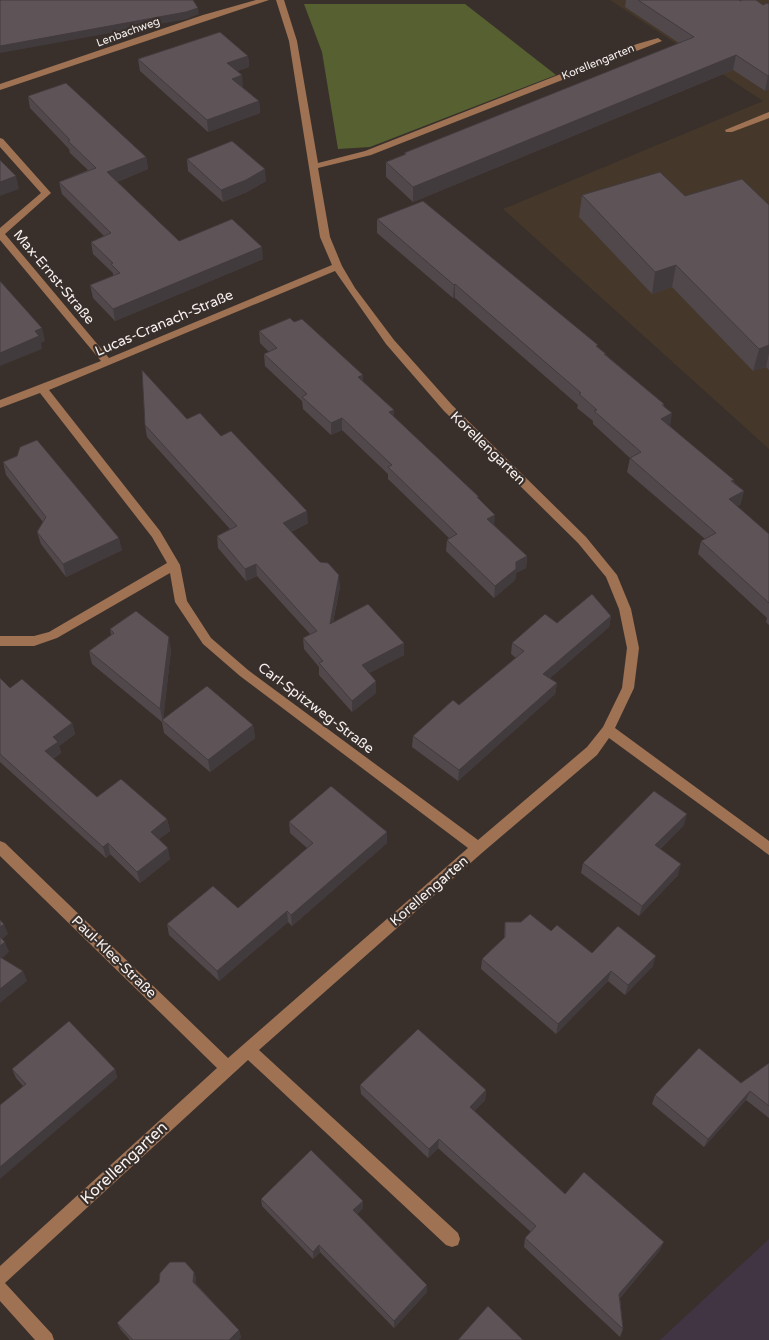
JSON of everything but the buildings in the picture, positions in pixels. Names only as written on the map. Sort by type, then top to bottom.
[{"type":"street","name":"Lenbachweg","points":[[0,87],[206,16],[264,0]]},
{"type":"street","name":"Korellengarten","points":[[0,1277],[248,1050],[478,848],[592,751],[608,730],[628,688],[633,648],[625,609],[610,575],[582,540],[448,408],[390,342],[351,289],[337,266],[325,237],[293,41],[280,0]]},
{"type":"street","name":"Korellengarten","points":[[314,167],[368,153],[640,46],[658,41]]},
{"type":"street","points":[[729,130],[769,114]]},
{"type":"street","name":"Max-Ernst-Straße","points":[[0,141],[46,193],[0,233],[107,362]]},
{"type":"street","name":"Lucas-Cranach-Straße","points":[[0,404],[107,362],[337,266]]},
{"type":"street","name":"Carl-Spitzweg-Straße","points":[[42,388],[156,534],[174,565],[181,602],[207,640],[244,673],[478,848]]},
{"type":"street","points":[[0,641],[34,641],[53,635],[174,565]]},
{"type":"street","points":[[608,730],[769,849]]},
{"type":"street","name":"Paul-Klee-Straße","points":[[0,847],[228,1068]]},
{"type":"street","points":[[248,1050],[452,1239]]},
{"type":"street","points":[[0,1289],[46,1340]]},
{"type":"shaded area","points":[[610,0],[769,0],[769,449],[503,209],[763,101]]},
{"type":"shaded area","points":[[769,1239],[769,1340],[660,1340]]},
{"type":"green space","points":[[304,4],[465,4],[556,75],[370,147],[338,149],[322,52]]}]
